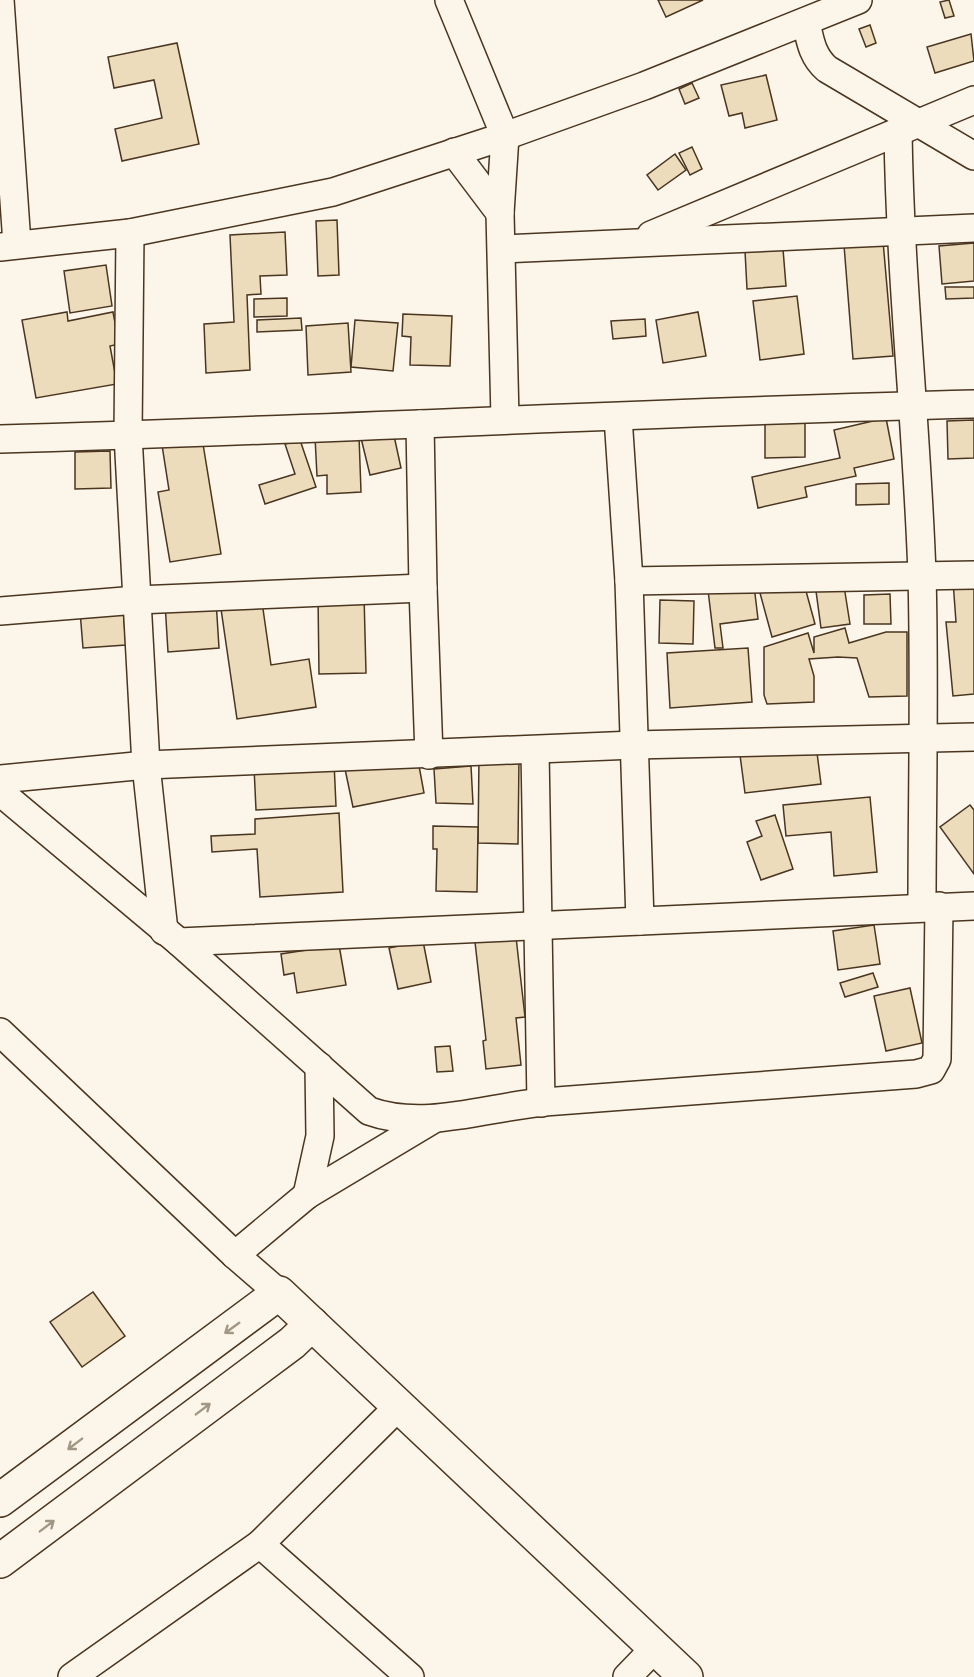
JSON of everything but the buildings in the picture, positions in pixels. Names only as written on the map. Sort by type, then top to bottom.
[{"type":"main road","points":[[0,1500],[279,1293],[686,1677]]},
{"type":"main road","points":[[0,1561],[292,1343],[312,1324]]},
{"type":"street","points":[[0,0],[9,246],[130,233],[315,197],[505,136],[644,86],[858,0]]},
{"type":"street","points":[[449,0],[505,136],[500,213],[503,249],[505,418]]},
{"type":"street","points":[[806,22],[813,51],[818,61],[827,69],[908,127],[974,156]]},
{"type":"street","points":[[634,242],[974,100]]},
{"type":"street","points":[[0,792],[171,937],[369,1111],[386,1117],[409,1120],[437,1118],[541,1103],[916,1074],[931,1070],[937,1059],[923,740],[922,576],[914,406],[900,231],[908,127]]},
{"type":"street","points":[[454,152],[500,213]]},
{"type":"street","points":[[503,249],[974,228]]},
{"type":"street","points":[[130,233],[128,435],[146,765],[171,937]]},
{"type":"street","points":[[0,438],[420,424],[505,418],[618,417],[974,404]]},
{"type":"street","points":[[618,417],[629,581],[640,921]]},
{"type":"street","points":[[420,424],[429,755]]},
{"type":"street","points":[[629,581],[974,575]]},
{"type":"street","points":[[0,611],[137,600],[423,588]]},
{"type":"street","points":[[0,779],[146,765],[535,751],[634,745],[974,737]]},
{"type":"street","points":[[535,751],[541,1103]]},
{"type":"street","points":[[171,937],[538,925],[974,906]]},
{"type":"street","points":[[0,1032],[235,1255],[279,1293]]},
{"type":"street","points":[[307,1195],[320,1136],[319,1066]]},
{"type":"street","points":[[235,1255],[307,1195],[437,1118]]},
{"type":"street","points":[[79,1675],[260,1544],[399,1406]]},
{"type":"street","points":[[260,1544],[410,1677]]},
{"type":"street","points":[[627,1677],[655,1648]]}]
